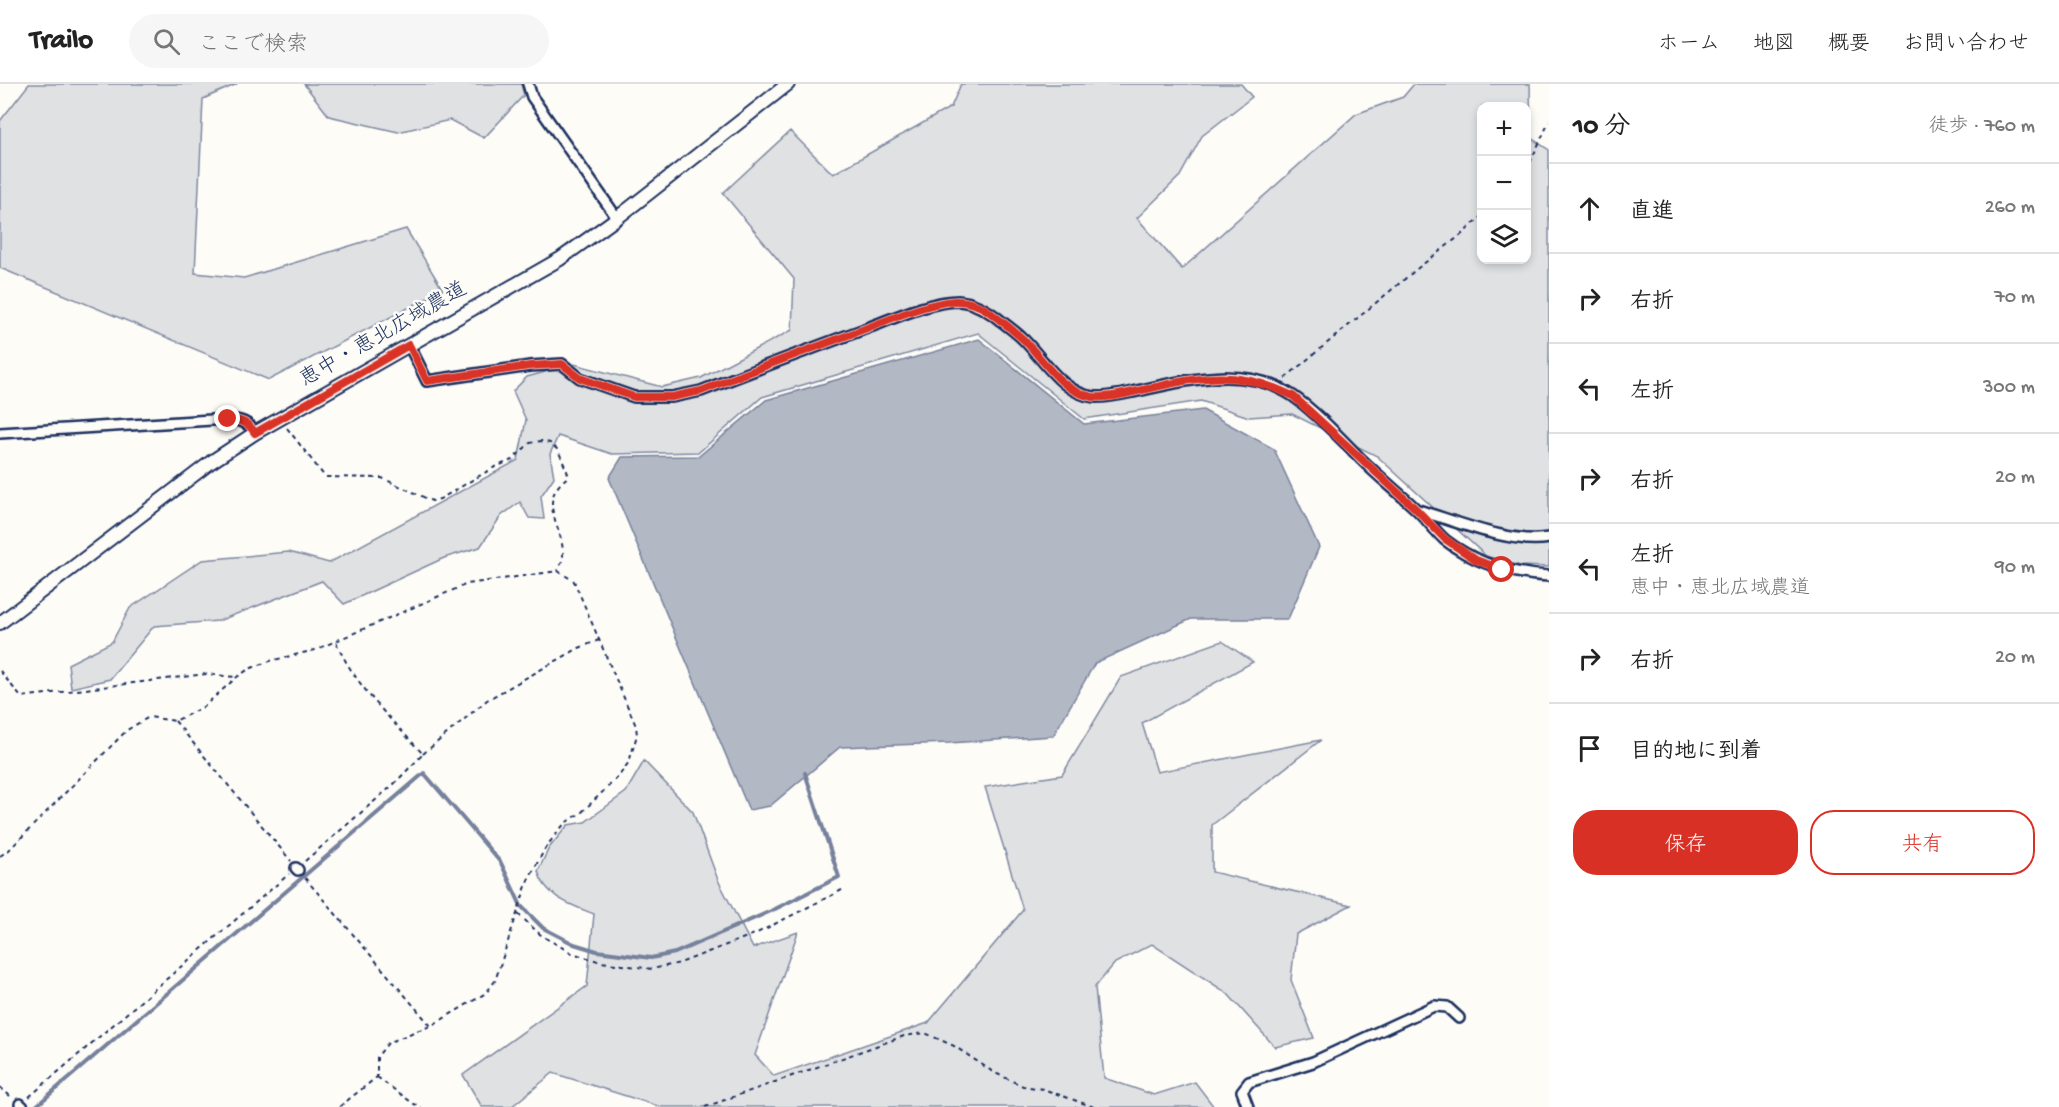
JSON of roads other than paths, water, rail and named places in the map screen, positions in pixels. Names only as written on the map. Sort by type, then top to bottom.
[{"type":"street","points":[[528,84],[532,97],[616,218]]},
{"type":"street","name":"恵中・恵北広域農道","points":[[0,623],[211,462],[255,433],[560,259],[788,84]]},
{"type":"street","points":[[409,345],[427,381],[530,366],[562,364],[580,378],[634,397],[672,397],[701,391],[917,309],[955,301],[970,302],[990,312],[1024,340],[1048,369],[1076,392],[1093,397],[1114,396],[1193,379],[1221,376],[1244,378],[1293,396],[1417,510],[1445,539],[1476,560],[1502,570],[1549,576]]},
{"type":"street","points":[[0,433],[228,419],[245,422],[255,433]]},
{"type":"street","points":[[1417,510],[1512,538],[1535,541],[1549,538]]},
{"type":"street","points":[[1248,1107],[1242,1091],[1249,1082],[1313,1062],[1434,1005],[1446,1007],[1459,1018]]},
{"type":"waterway","points":[[35,1107],[424,773],[501,863],[521,906],[543,928],[574,944],[597,951],[651,958],[675,953],[771,911],[839,877],[805,773]]}]
